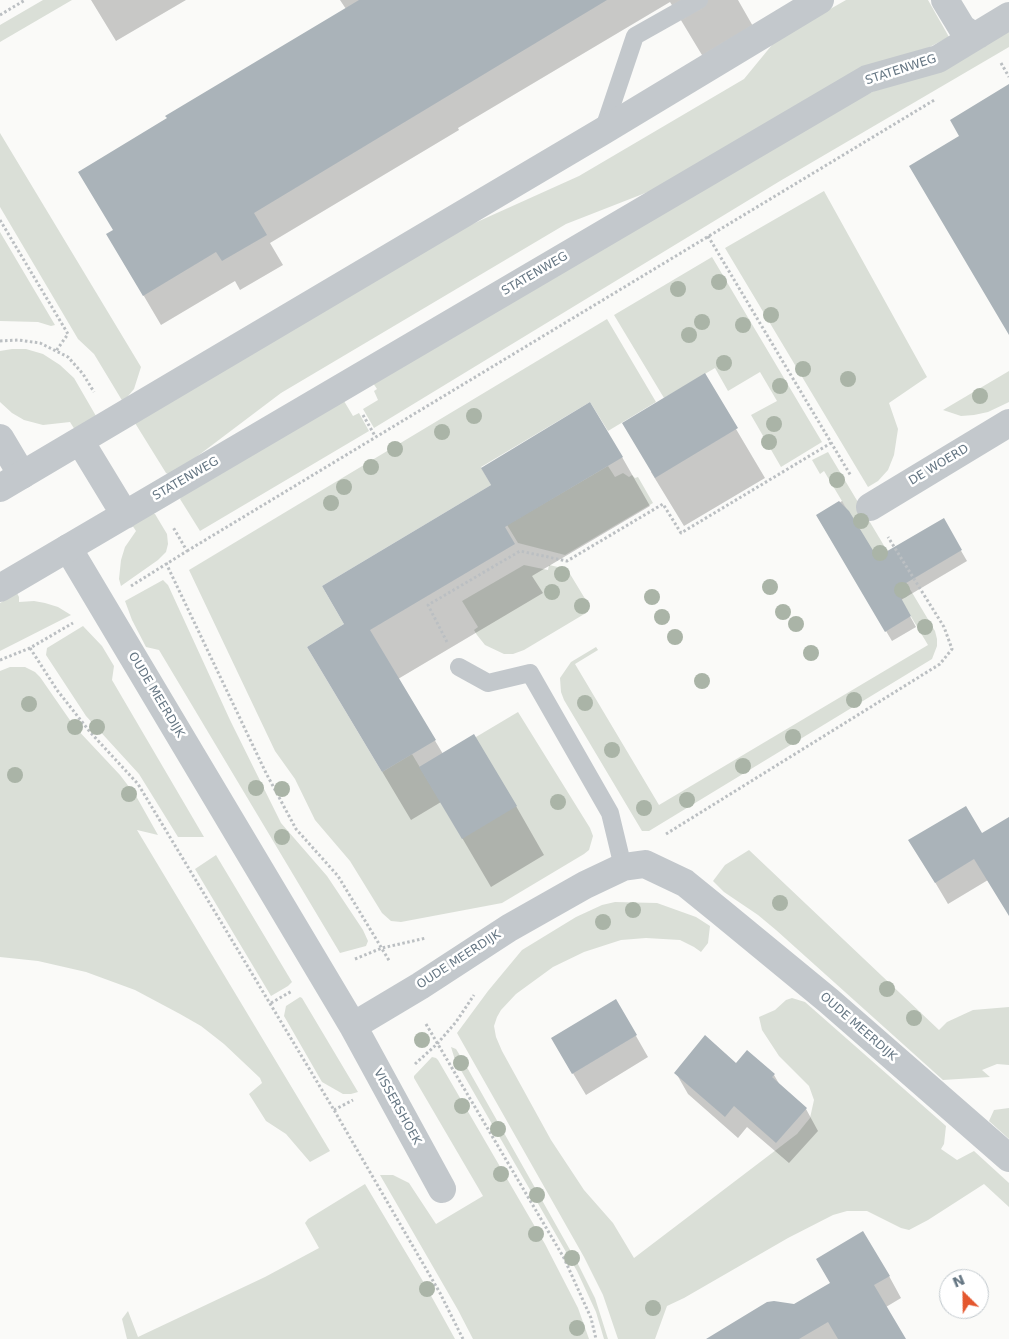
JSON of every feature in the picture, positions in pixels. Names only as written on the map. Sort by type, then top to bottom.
[{"type":"street","points":[[0,438],[11,481],[603,131],[820,0]]},
{"type":"street","points":[[946,0],[962,28],[969,34],[978,35]]},
{"type":"street","name":"STATENWEG","points":[[2,582],[68,548],[125,515],[867,79],[938,58],[1009,16]]},
{"type":"street","name":"DE WOERD","points":[[870,507],[1009,423]]},
{"type":"street","points":[[80,440],[125,515]]},
{"type":"street","name":"OUDE MEERDIJK","points":[[68,548],[353,1026],[508,928],[585,885],[634,866],[685,883],[829,1001],[1009,1158]]},
{"type":"street","name":"VISSERSHOEK","points":[[353,1026],[442,1189]]},
{"type":"lane","points":[[603,131],[635,36],[699,0]]},
{"type":"lane","points":[[460,667],[488,683],[530,673],[610,813],[634,866]]},
{"type":"path","points":[[0,15],[25,0]]},
{"type":"path","points":[[1004,58],[999,61],[1009,77]]},
{"type":"path","points":[[187,551],[941,96]]},
{"type":"path","points":[[0,220],[68,334],[56,351]]},
{"type":"path","points":[[634,866],[661,837],[940,664],[952,649],[944,626],[831,444],[708,236]]},
{"type":"path","points":[[460,667],[428,605],[520,551],[567,561],[663,504],[681,533],[831,444]]},
{"type":"path","points":[[166,563],[266,773],[296,828],[338,876],[564,1258],[591,1318],[596,1339]]},
{"type":"path","points":[[0,660],[30,648],[57,690],[90,732],[138,784],[334,1110],[440,1293],[463,1339]]},
{"type":"path","points":[[334,1110],[412,1067],[438,1044],[456,1022],[478,989]]},
{"type":"shaded area","points":[[43,0],[72,0],[0,42],[0,25]]},
{"type":"shaded area","points":[[846,0],[928,0],[949,37],[653,190],[566,224],[281,393],[187,464],[168,474],[166,473],[135,423],[437,240],[579,176],[744,79],[776,40]]},
{"type":"shaded area","points":[[1009,29],[1009,47],[780,181],[374,428],[363,409],[378,400],[374,391],[377,389],[373,383],[848,103]]},
{"type":"shaded area","points":[[0,133],[141,367],[134,389],[123,402],[94,354],[78,339],[0,207]]},
{"type":"shaded area","points":[[824,191],[927,377],[889,403],[898,429],[894,455],[888,470],[878,481],[868,487],[725,248]]},
{"type":"shaded area","points":[[0,232],[55,325],[51,326],[38,322],[0,321]]},
{"type":"shaded area","points":[[712,257],[822,442],[781,467],[751,415],[777,401],[760,372],[728,391],[715,368],[664,398],[614,315]]},
{"type":"shaded area","points":[[607,319],[656,402],[608,431],[590,402],[481,467],[491,485],[322,586],[344,624],[307,647],[382,772],[412,754],[462,838],[476,737],[518,712],[590,828],[593,836],[589,850],[584,854],[502,903],[401,922],[391,921],[382,913],[350,861],[315,820],[295,779],[275,751],[189,570]]},
{"type":"shaded area","points":[[26,349],[43,354],[60,365],[74,378],[96,416],[75,430],[70,422],[43,425],[24,420],[12,413],[0,402],[0,351]]},
{"type":"shaded area","points":[[1009,371],[1009,402],[988,412],[974,415],[961,416],[943,410]]},
{"type":"shaded area","points":[[344,401],[353,416],[359,413],[369,431],[200,531],[180,499],[182,496]]},
{"type":"shaded area","points":[[828,452],[935,631],[937,646],[932,659],[649,831],[642,831],[564,700],[561,692],[560,678],[571,662],[596,647],[598,650],[575,664],[659,805],[928,645],[824,471],[820,474],[812,460]]},
{"type":"shaded area","points":[[608,466],[615,477],[623,473],[629,477],[632,475],[635,478],[638,477],[653,503],[565,555],[518,543],[507,525]]},
{"type":"shaded area","points":[[152,513],[155,514],[167,534],[168,544],[166,552],[158,560],[121,586],[119,579],[121,560],[125,547],[136,531],[132,525]]},
{"type":"shaded area","points":[[524,565],[548,570],[549,565],[567,569],[589,608],[586,613],[524,650],[513,654],[504,654],[485,645],[477,635],[474,630],[478,627],[462,601]]},
{"type":"shaded area","points":[[163,580],[168,585],[230,720],[281,823],[327,876],[363,930],[368,941],[366,946],[340,953],[159,650],[146,647],[132,620],[125,601]]},
{"type":"shaded area","points":[[17,593],[19,602],[34,601],[45,603],[58,607],[71,615],[0,651],[0,603]]},
{"type":"shaded area","points":[[83,626],[102,646],[114,666],[112,680],[204,837],[178,837],[139,774],[86,716],[46,655],[47,648]]},
{"type":"shaded area","points":[[10,667],[25,667],[40,677],[74,726],[120,775],[136,796],[158,835],[137,830],[330,1151],[310,1162],[286,1134],[266,1121],[249,1094],[262,1083],[260,1078],[224,1044],[201,1026],[135,990],[86,972],[38,961],[0,957],[0,671]]},
{"type":"shaded area","points":[[749,850],[939,1030],[947,1022],[973,1010],[1009,1007],[1009,1065],[997,1064],[982,1070],[990,1077],[943,1080],[776,930],[724,892],[713,881],[725,865]]},
{"type":"shaded area","points":[[216,855],[292,982],[271,996],[195,869]]},
{"type":"shaded area","points":[[615,902],[657,903],[696,917],[710,926],[708,943],[701,952],[680,940],[646,938],[621,940],[584,952],[553,967],[516,994],[501,1010],[494,1026],[502,1051],[551,1140],[584,1190],[613,1223],[634,1258],[797,1134],[810,1118],[814,1100],[809,1086],[779,1056],[762,1030],[759,1017],[775,1010],[786,1000],[792,998],[805,1002],[946,1126],[944,1144],[941,1149],[957,1160],[974,1151],[1009,1183],[1009,1207],[984,1184],[909,1230],[867,1211],[847,1211],[833,1215],[667,1306],[655,1339],[618,1339],[603,1295],[584,1257],[457,1033],[522,950],[576,917],[602,905]]},
{"type":"shaded area","points":[[300,997],[358,1092],[343,1094],[322,1082],[284,1016],[286,1006]]},
{"type":"shaded area","points":[[451,1047],[456,1049],[464,1062],[578,1264],[595,1298],[608,1339],[604,1339],[596,1312],[577,1271],[455,1060]]},
{"type":"shaded area","points":[[432,1057],[438,1060],[545,1244],[578,1308],[589,1339],[473,1339],[380,1175],[393,1175],[409,1183],[436,1224],[483,1196],[414,1078]]},
{"type":"shaded area","points":[[1009,1108],[1009,1139],[989,1121],[994,1110]]},
{"type":"shaded area","points":[[365,1184],[455,1339],[127,1339],[122,1319],[128,1311],[138,1337],[265,1277],[319,1248],[305,1223],[308,1219]]},
{"type":"building","points":[[359,0],[607,0],[254,213],[267,235],[222,261],[216,252],[143,296],[106,234],[113,230],[78,172],[167,118],[165,116]]},
{"type":"building","points":[[1009,84],[1009,335],[909,166],[959,136],[950,120]]},
{"type":"building","points":[[705,373],[738,428],[655,478],[622,423]]},
{"type":"building","points":[[590,402],[623,457],[505,527],[515,544],[370,630],[436,740],[382,772],[307,647],[344,624],[322,586],[491,485],[481,468]]},
{"type":"building","points":[[839,501],[849,511],[877,557],[944,518],[962,550],[896,589],[911,616],[885,632],[816,515]]},
{"type":"building","points":[[474,734],[517,806],[462,839],[419,767]]},
{"type":"building","points":[[966,806],[982,833],[1009,817],[1009,916],[974,859],[935,883],[908,840]]},
{"type":"building","points":[[616,999],[637,1035],[572,1074],[551,1038]]},
{"type":"building","points":[[705,1035],[736,1063],[747,1050],[775,1074],[772,1077],[807,1108],[776,1143],[734,1106],[725,1117],[674,1073]]},
{"type":"building","points":[[863,1231],[890,1276],[874,1285],[906,1339],[838,1339],[828,1322],[799,1339],[706,1339],[767,1302],[774,1301],[794,1304],[830,1283],[816,1259]]}]
